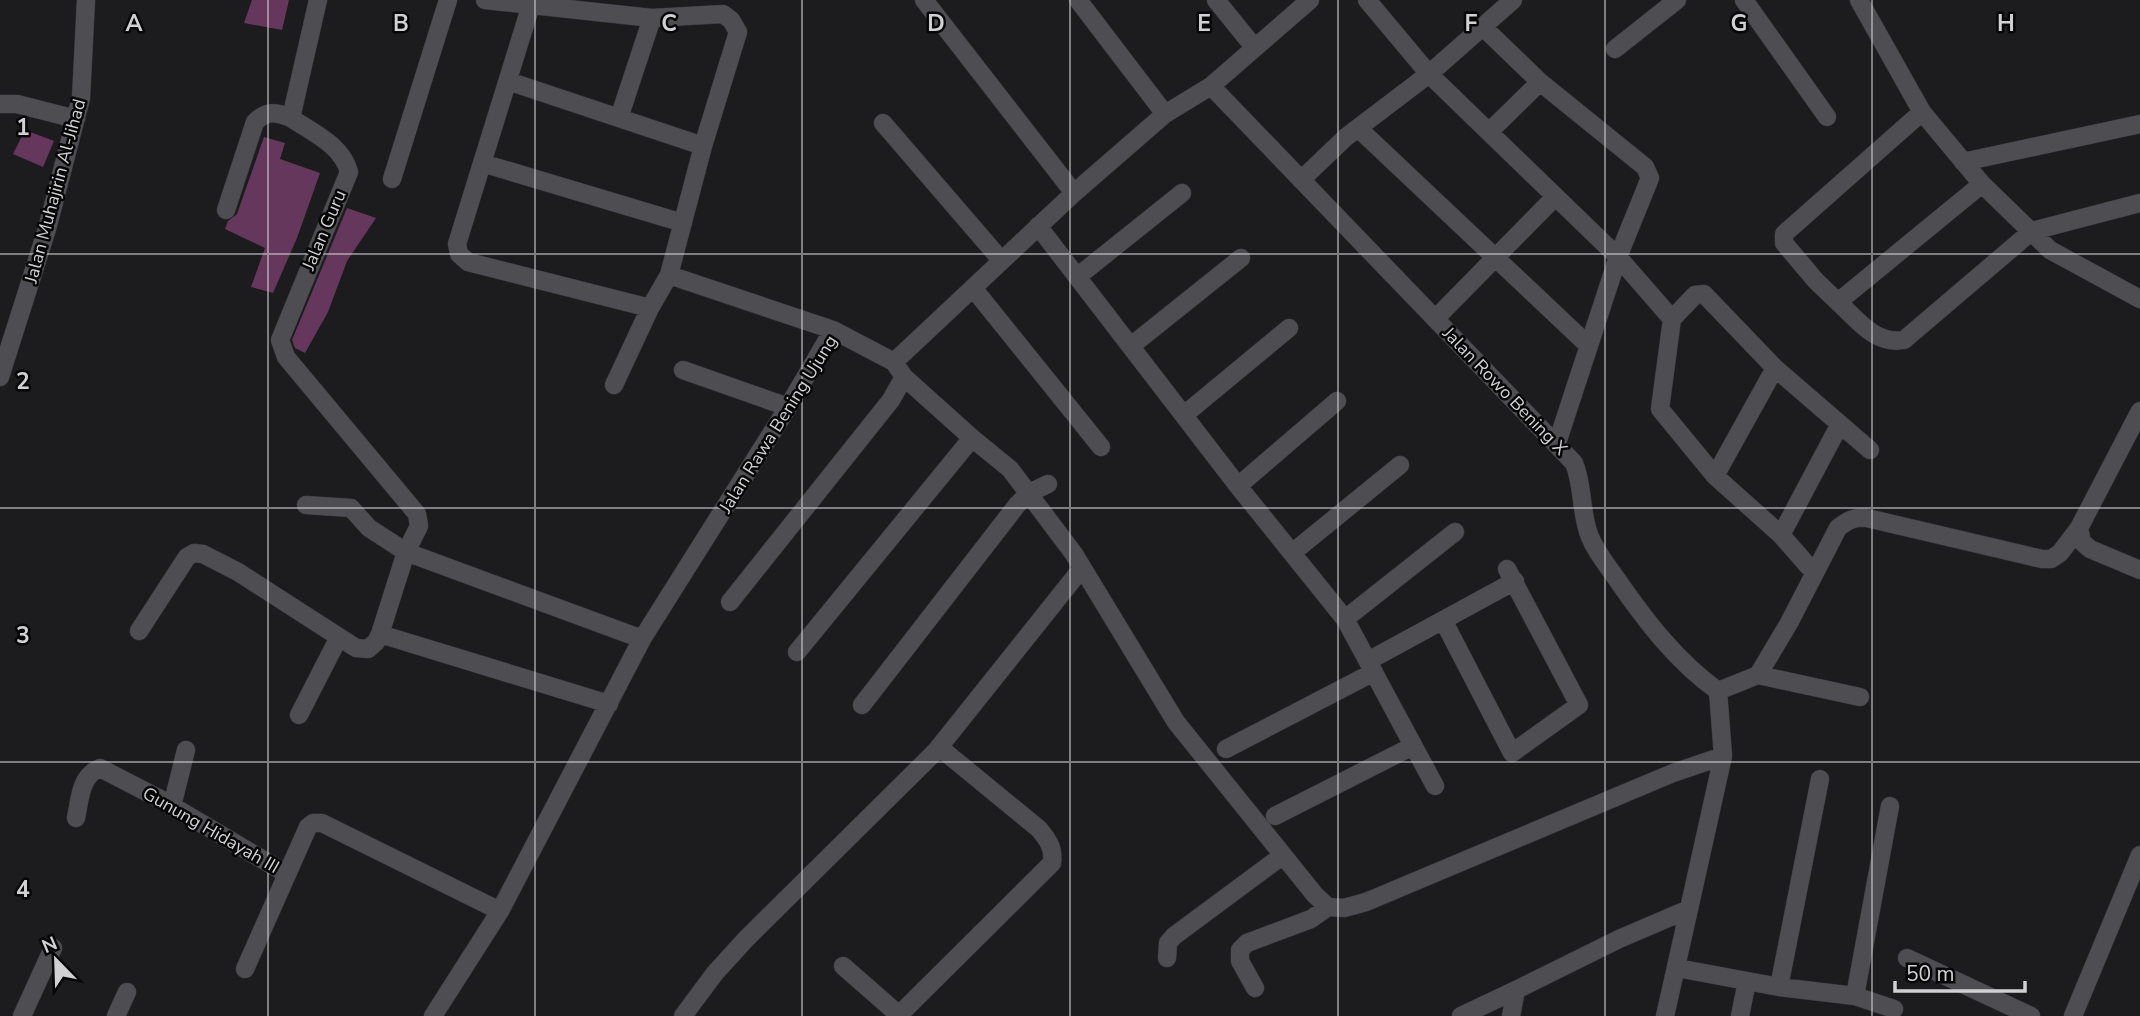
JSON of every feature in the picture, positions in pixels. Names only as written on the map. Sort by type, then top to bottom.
[{"type":"street","name":"Jalan Muhajirin Al-Jihad","points":[[0,377],[3,359],[47,229],[81,98],[86,0]]},
{"type":"street","points":[[226,210],[255,122],[261,116],[275,112],[291,118],[318,0]]},
{"type":"street","points":[[392,179],[448,0]]},
{"type":"street","points":[[485,0],[652,18],[723,14],[731,20],[738,32],[669,275],[650,308],[614,385]]},
{"type":"street","points":[[924,0],[1073,192]]},
{"type":"street","points":[[1078,0],[1166,114]]},
{"type":"street","points":[[1216,0],[1254,47]]},
{"type":"street","points":[[730,602],[891,400],[900,369],[973,288],[1073,192],[1166,114],[1211,86],[1310,0]]},
{"type":"street","points":[[1367,0],[1429,74],[1618,257],[1672,319]]},
{"type":"street","points":[[1301,180],[1346,138],[1429,74],[1513,0]]},
{"type":"street","points":[[1615,49],[1677,0]]},
{"type":"street","points":[[1744,0],[1827,117]]},
{"type":"street","points":[[1859,0],[1922,112],[1982,184],[2050,250],[2140,299]]},
{"type":"street","points":[[531,5],[457,244],[458,254],[468,262],[650,308]]},
{"type":"street","points":[[619,118],[652,18]]},
{"type":"street","points":[[1484,27],[1540,82],[1645,167],[1650,178],[1618,257],[1557,443]]},
{"type":"street","points":[[508,81],[704,146]]},
{"type":"street","points":[[1489,132],[1540,82]]},
{"type":"street","name":"Jalan Rowo Bening X","points":[[1211,86],[1574,463],[1580,478],[1585,525],[1601,557],[1674,654],[1718,691]]},
{"type":"street","points":[[0,104],[18,104],[76,119]]},
{"type":"street","points":[[1922,112],[1784,234],[1784,243],[1816,281],[1882,340],[1904,340],[2032,231],[2140,204]]},
{"type":"street","name":"Jalan Guru","points":[[291,118],[339,150],[346,160],[349,172],[280,340],[286,357],[417,514],[419,526],[406,552]]},
{"type":"street","points":[[883,123],[1001,260]]},
{"type":"street","points":[[1964,162],[2140,124]]},
{"type":"street","points":[[1359,129],[1588,346]]},
{"type":"street","points":[[482,163],[683,223]]},
{"type":"street","points":[[1838,302],[1982,184]]},
{"type":"street","points":[[1077,277],[1182,193]]},
{"type":"street","points":[[1435,319],[1555,197]]},
{"type":"street","points":[[1038,226],[1238,486],[1345,619],[1435,786]]},
{"type":"street","points":[[1130,346],[1241,258]]},
{"type":"street","points":[[669,275],[833,330]]},
{"type":"street","points":[[973,288],[1101,447]]},
{"type":"street","points":[[1809,567],[1781,534],[1715,476],[1660,409],[1672,319],[1695,295],[1704,294],[1775,368],[1870,450]]},
{"type":"street","points":[[1184,415],[1289,328]]},
{"type":"street","name":"Jalan Rawa Bening Ujung","points":[[433,1016],[500,911],[642,639],[788,407],[833,330],[900,369],[972,438],[1010,468],[1082,568],[1176,722],[1282,856],[1315,895],[1328,906]]},
{"type":"street","points":[[1715,476],[1775,368]]},
{"type":"street","points":[[683,370],[788,407]]},
{"type":"street","points":[[1238,486],[1337,401]]},
{"type":"street","points":[[1758,675],[1838,528],[1847,521],[1856,517],[1867,518],[2051,559],[2060,553],[2079,528],[2135,435],[2140,411]]},
{"type":"street","points":[[1781,534],[1840,424]]},
{"type":"street","points":[[797,652],[972,438]]},
{"type":"street","points":[[1292,554],[1400,465]]},
{"type":"street","points":[[862,705],[1017,505],[1029,494],[1048,484]]},
{"type":"street","points":[[306,505],[351,508],[369,528],[406,552],[642,639]]},
{"type":"street","points":[[2079,528],[2082,542],[2090,549],[2140,570]]},
{"type":"street","points":[[1345,619],[1455,532]]},
{"type":"street","points":[[139,631],[187,557],[194,553],[202,554],[238,572],[356,648],[368,649],[380,634],[406,552]]},
{"type":"street","points":[[683,1016],[715,973],[746,939],[939,747],[1082,568]]},
{"type":"street","points":[[1226,749],[1371,666],[1511,575],[1579,705],[1512,753],[1443,620]]},
{"type":"street","points":[[380,634],[609,704]]},
{"type":"street","points":[[299,715],[339,637]]},
{"type":"street","points":[[1665,1016],[1723,756],[1718,691],[1758,675],[1860,696]]},
{"type":"street","points":[[1275,816],[1413,746]]},
{"type":"street","points":[[843,966],[898,1015],[1052,863],[1053,855],[1048,841],[1039,829],[939,747]]},
{"type":"street","points":[[172,806],[186,750]]},
{"type":"street","points":[[1255,988],[1240,961],[1240,950],[1247,943],[1311,919],[1328,906],[1345,908],[1366,902],[1673,773],[1723,756]]},
{"type":"street","name":"Gunung Hidayah III","points":[[76,818],[85,778],[100,768],[172,806],[287,874],[308,827],[313,823],[322,823],[500,911]]},
{"type":"street","points":[[1779,987],[1820,779]]},
{"type":"street","points":[[1854,996],[1890,806]]},
{"type":"street","points":[[2073,1016],[2140,855]]},
{"type":"street","points":[[1167,958],[1168,943],[1174,936],[1282,856]]},
{"type":"street","points":[[245,969],[287,874]]},
{"type":"street","points":[[1461,1016],[1619,939],[1689,909]]},
{"type":"street","points":[[22,1016],[53,948]]},
{"type":"street","points":[[1907,958],[2031,1016]]},
{"type":"street","points":[[1677,968],[1779,987],[1854,996],[1894,1009]]},
{"type":"street","points":[[1740,1016],[1747,981]]},
{"type":"street","points":[[1511,1016],[1516,990]]},
{"type":"street","points":[[116,1016],[127,992]]},
{"type":"building","points":[[252,0],[289,0],[282,30],[244,23]]},
{"type":"building","points":[[25,130],[54,141],[43,167],[13,154]]},
{"type":"building","points":[[264,137],[285,143],[280,159],[320,173],[297,238],[273,293],[251,287],[265,248],[225,229],[228,221],[237,214]]},
{"type":"building","points":[[347,208],[376,218],[347,261],[328,312],[305,353],[295,348],[292,340]]}]
